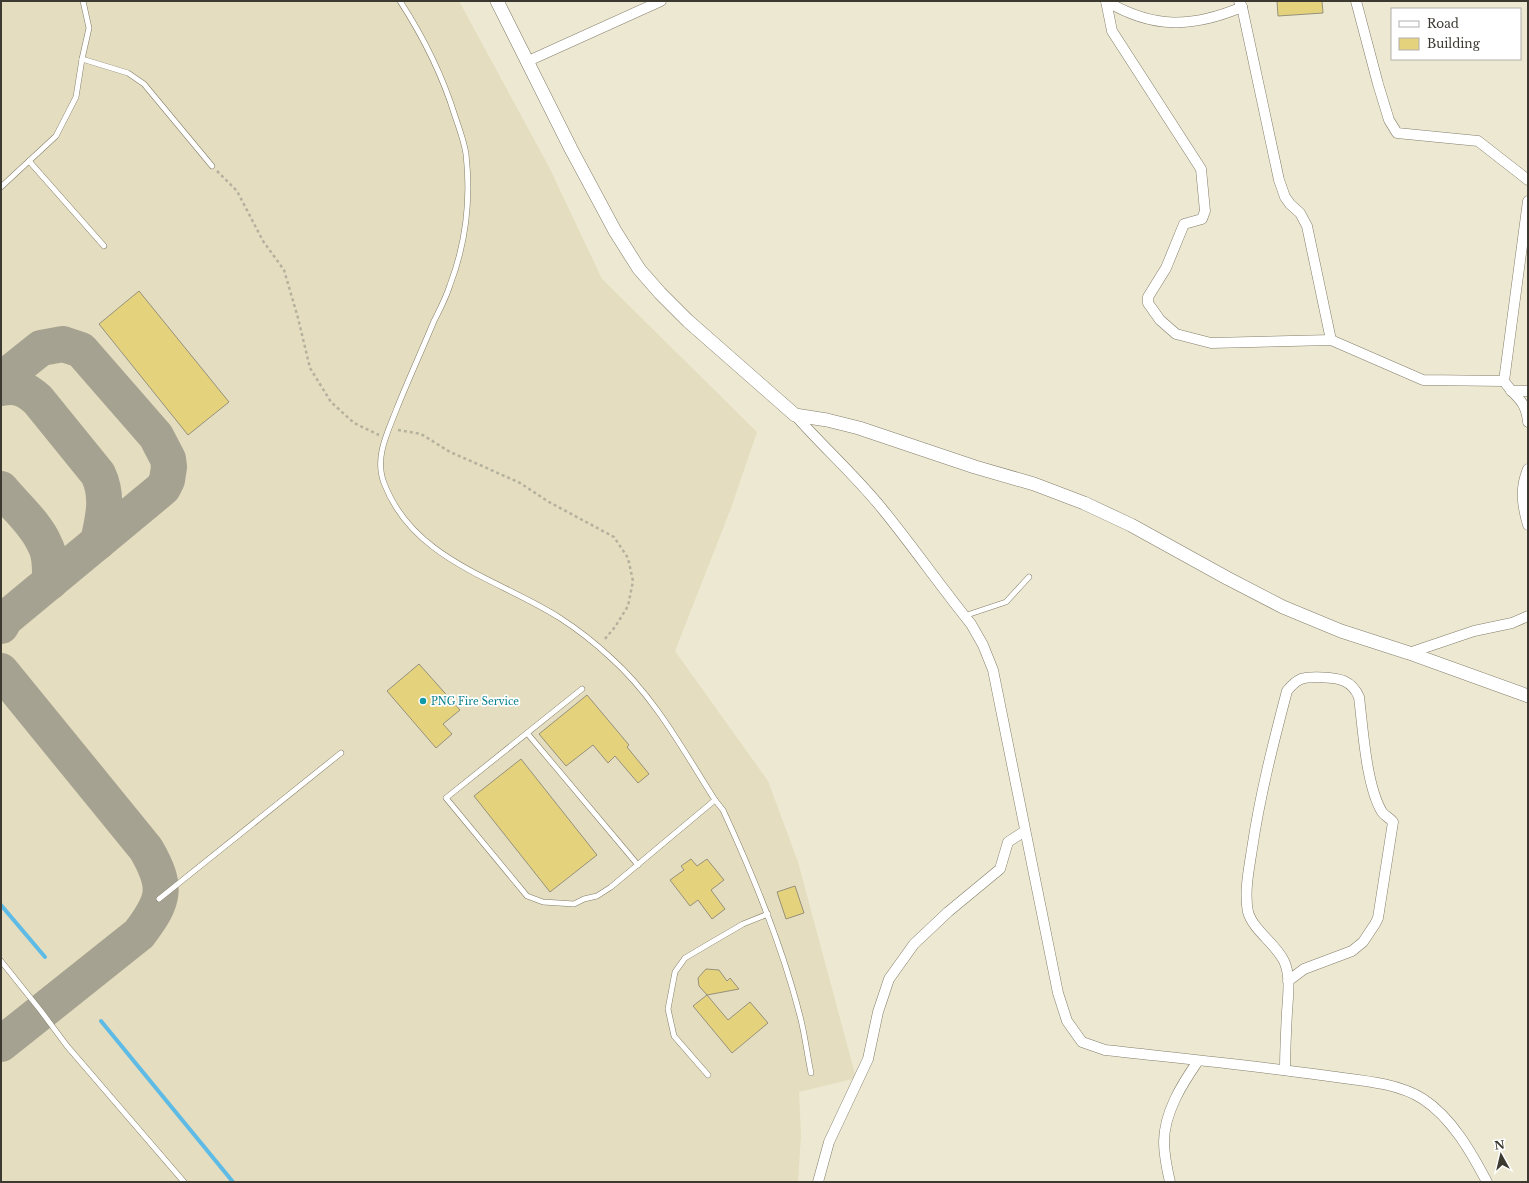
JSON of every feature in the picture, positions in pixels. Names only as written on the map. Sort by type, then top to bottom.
[{"type":"street","points":[[497,1],[526,62],[595,194],[615,231],[639,269],[688,321],[795,415],[819,443],[853,475],[884,511],[964,616],[983,645],[993,670],[1058,993],[1063,1012],[1082,1042],[1105,1050],[1285,1070],[1373,1082],[1405,1090],[1423,1099],[1437,1111],[1462,1138],[1487,1182]]},
{"type":"street","points":[[526,62],[660,1]]},
{"type":"street","points":[[1106,1],[1128,13],[1150,20],[1170,23],[1199,21],[1223,14],[1240,4],[1279,180],[1285,197],[1300,213],[1307,226],[1331,340]]},
{"type":"street","points":[[1106,1],[1112,31],[1201,169],[1205,211],[1202,219],[1184,224],[1166,268],[1148,297],[1148,303],[1160,320],[1176,334],[1211,343],[1331,340],[1423,380],[1504,380]]},
{"type":"street","points":[[1356,1],[1389,120],[1397,133],[1478,141],[1528,180]]},
{"type":"street","points":[[1528,201],[1504,380],[1524,404],[1528,422]]},
{"type":"street","points":[[1512,391],[1528,391]]},
{"type":"street","points":[[795,415],[826,420],[859,428],[1034,484],[1131,525],[1283,607],[1341,631],[1409,653],[1528,696]]},
{"type":"street","points":[[1528,468],[1524,480],[1522,497],[1523,508],[1528,525]]},
{"type":"street","points":[[1409,653],[1474,631],[1512,623],[1528,616]]},
{"type":"street","points":[[1285,1070],[1288,981],[1284,961],[1249,914],[1246,900],[1258,808],[1266,769],[1287,691],[1294,683],[1308,677],[1345,681],[1355,690],[1359,697],[1373,791],[1382,812],[1393,822],[1378,918],[1364,942],[1352,951],[1304,969],[1288,981]]},
{"type":"street","points":[[818,1182],[829,1142],[868,1059],[878,1012],[889,978],[914,944],[948,912],[1000,869],[1008,842],[1025,830]]},
{"type":"street","points":[[1170,1182],[1164,1142],[1166,1125],[1185,1079],[1198,1060]]},
{"type":"lane","points":[[1,187],[56,136],[76,96],[89,28],[83,1]]},
{"type":"lane","points":[[400,1],[424,40],[441,74],[450,100],[465,152],[468,211],[460,253],[450,286],[406,384],[385,438],[380,455],[380,469],[383,483],[402,516],[429,545],[451,561],[560,618],[611,658],[642,690],[661,714],[715,800],[723,810],[756,883],[768,914],[800,1016],[811,1073]]},
{"type":"lane","points":[[82,59],[128,73],[144,84],[212,166]]},
{"type":"lane","points":[[29,161],[104,246]]},
{"type":"lane","points":[[964,616],[1006,602],[1029,577]]},
{"type":"lane","points":[[582,688],[446,798],[527,896],[543,902],[574,904],[584,899],[597,896],[611,887],[715,800]]},
{"type":"lane","points":[[527,733],[638,865]]},
{"type":"lane","points":[[160,899],[341,753]]},
{"type":"lane","points":[[708,1075],[674,1036],[668,1009],[674,972],[685,958],[743,924],[768,914]]},
{"type":"lane","points":[[1,961],[67,1046],[184,1182]]},
{"type":"path","points":[[212,166],[237,191],[263,241],[284,270],[298,318],[310,368],[331,402],[354,423],[385,438]]},
{"type":"path","points":[[389,428],[421,434],[450,452],[520,483],[549,502],[614,537],[628,558],[633,581],[628,606],[615,627],[598,647]]},
{"type":"shaded area","points":[[1,1],[459,1],[549,167],[602,279],[757,432],[731,508],[675,651],[768,781],[798,862],[856,1078],[799,1092],[801,1135],[798,1182],[1,1182]]},
{"type":"building","points":[[1277,1],[1322,1],[1323,13],[1278,16]]},
{"type":"building","points":[[139,291],[229,402],[188,435],[99,324]]},
{"type":"building","name":"PNG Fire Service","points":[[419,664],[460,710],[443,724],[452,734],[436,748],[387,691]]},
{"type":"building","points":[[587,695],[629,745],[627,747],[649,774],[638,783],[615,756],[608,763],[593,745],[566,766],[539,734]]},
{"type":"building","points":[[521,759],[597,855],[550,892],[474,796]]},
{"type":"building","points":[[691,859],[697,866],[707,859],[724,880],[711,890],[725,909],[712,919],[698,900],[690,906],[670,880],[684,870],[681,866]]},
{"type":"building","points":[[795,886],[804,913],[786,919],[777,892]]},
{"type":"building","points":[[706,969],[719,970],[727,981],[730,978],[739,989],[707,995],[699,986],[698,978]]},
{"type":"building","points":[[707,995],[728,1020],[750,1002],[768,1023],[732,1053],[693,1006]]},
{"type":"waterway","points":[[1,905],[45,957]]},
{"type":"waterway","points":[[101,1021],[233,1182]]},
{"type":"taxiway","points":[[1,380],[41,348],[63,344],[81,350],[156,436],[168,459],[169,467],[167,480],[163,488],[5,619],[1,626]]},
{"type":"taxiway","points":[[1,388],[12,387],[21,389],[38,400],[98,474],[104,500],[103,516],[98,542]]},
{"type":"taxiway","points":[[1,489],[31,523],[41,537],[47,549],[50,563],[50,582]]},
{"type":"taxiway","points":[[1,671],[146,849],[158,874],[160,884],[160,893],[154,912],[139,934],[1,1044]]},
{"type":"place","name":"PNG Fire Service","points":[[423,701]]}]
